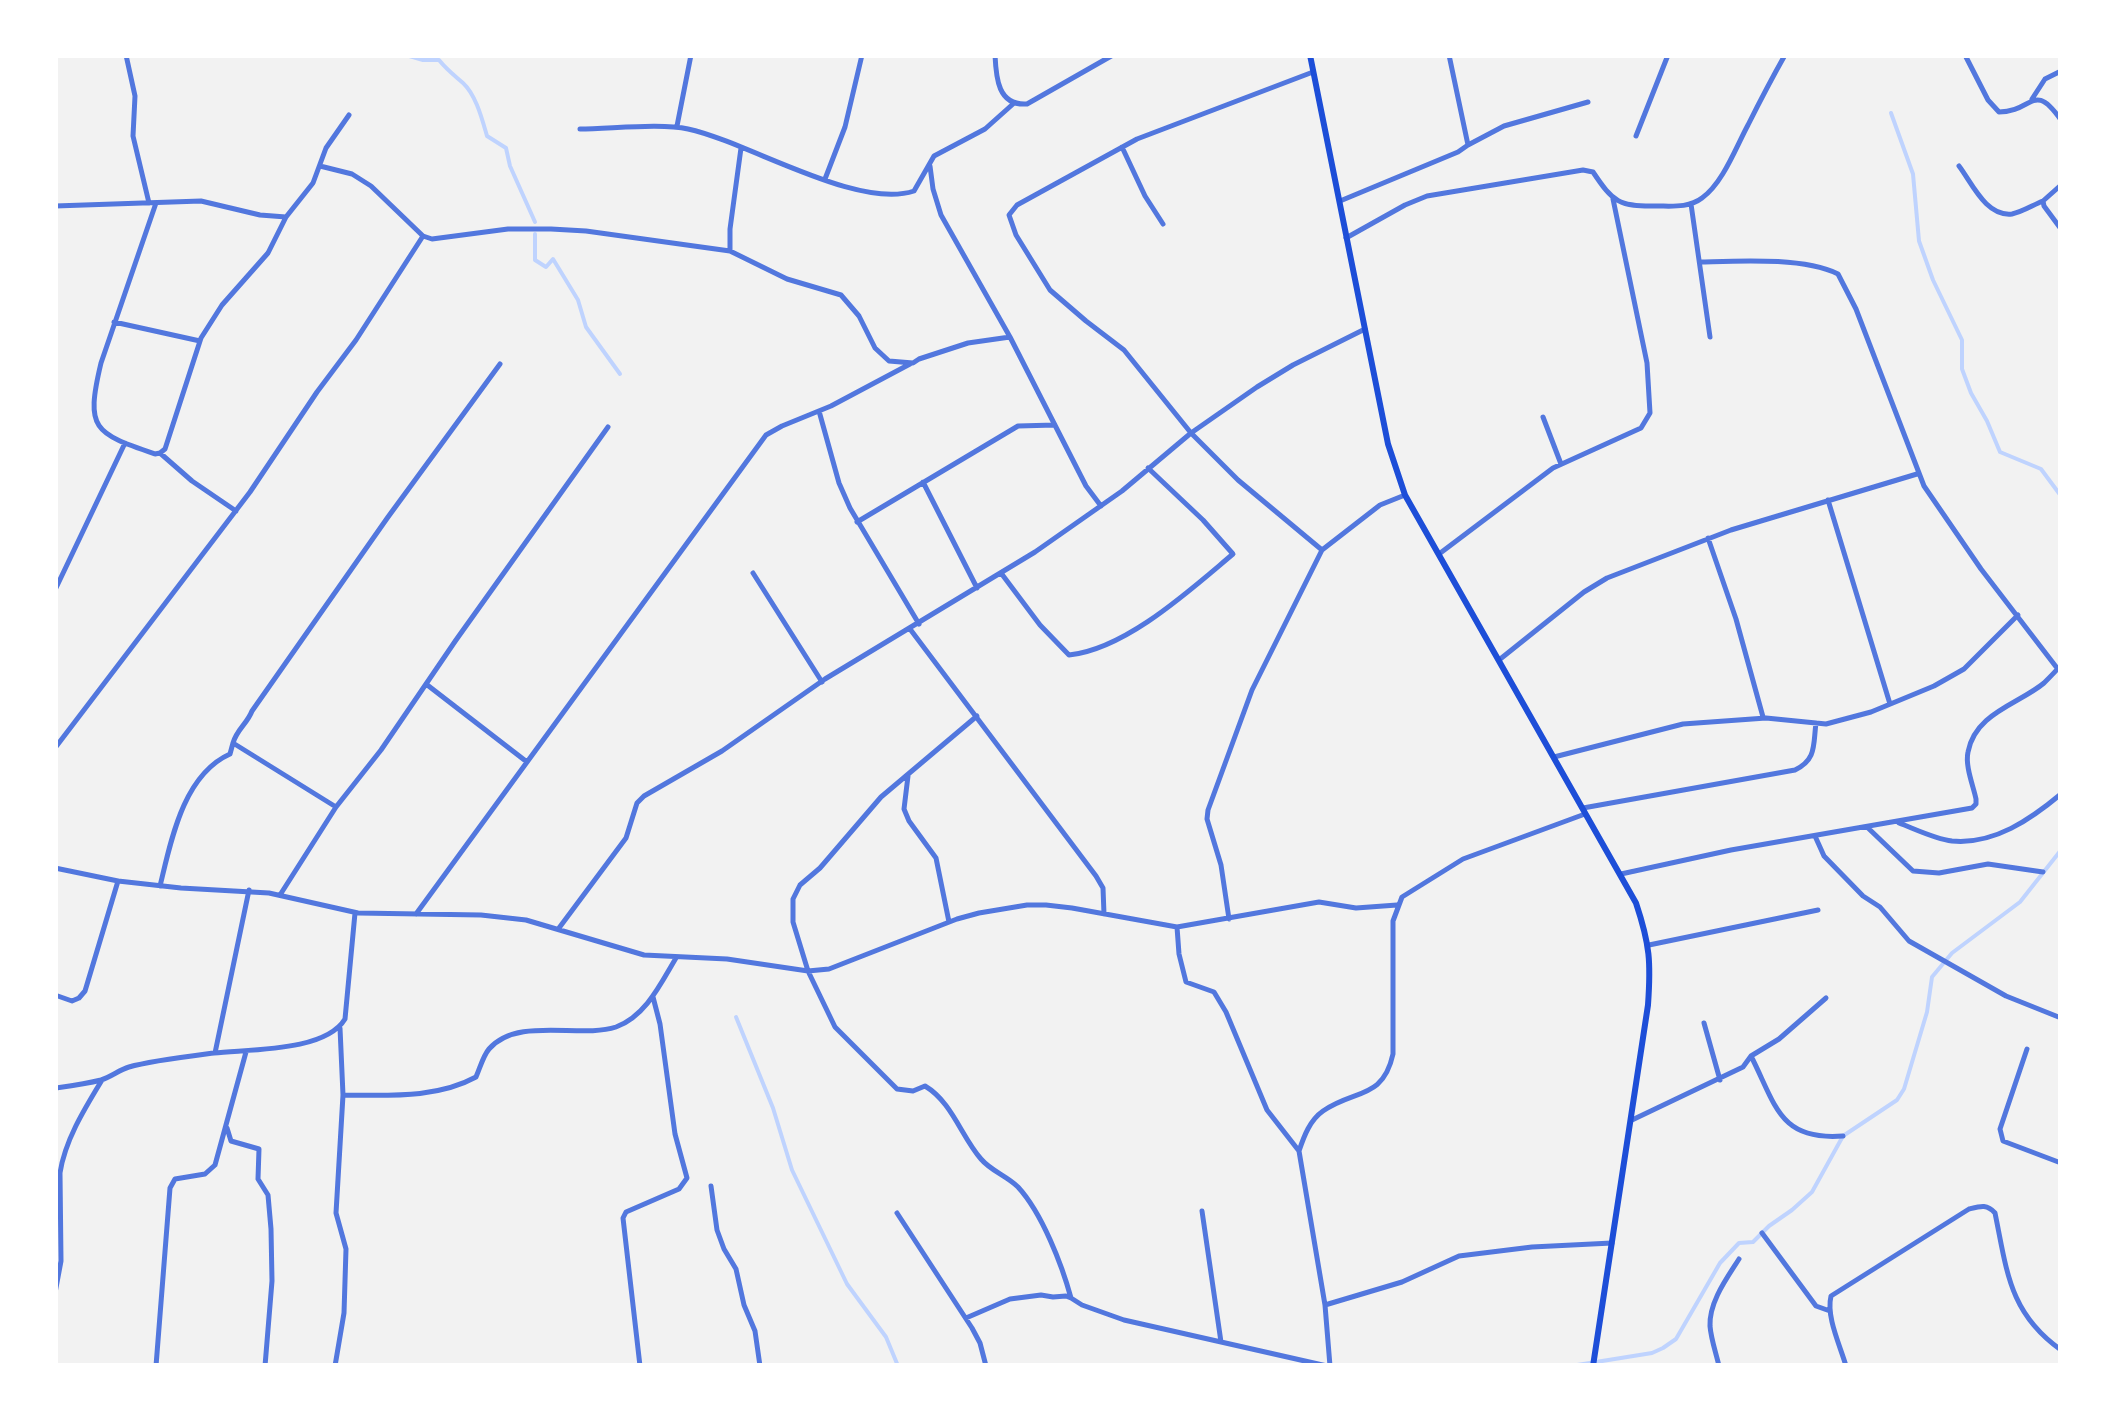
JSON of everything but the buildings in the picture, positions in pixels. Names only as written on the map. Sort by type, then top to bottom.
[{"type":"main road","points":[[1310,55],[1388,444],[1406,495],[1636,904],[1649,945],[1648,1005],[1593,1366]]},
{"type":"street","points":[[126,55],[135,96],[133,136],[153,203],[96,386],[96,425],[105,434],[160,454],[236,512]]},
{"type":"street","points":[[677,127],[691,55]]},
{"type":"street","points":[[825,179],[844,127],[862,55]]},
{"type":"street","points":[[995,55],[997,82],[1002,94],[1013,104]]},
{"type":"street","points":[[580,129],[677,127],[706,134],[825,179],[877,194],[904,194],[918,188],[941,150],[984,129],[1013,104],[1027,104],[1113,55]]},
{"type":"street","points":[[1449,55],[1468,145]]},
{"type":"street","points":[[1636,136],[1668,55]]},
{"type":"street","points":[[1613,199],[1639,206],[1682,206],[1701,200],[1726,168],[1784,55]]},
{"type":"street","points":[[1965,55],[1988,100],[1999,112],[2044,100],[2061,120]]},
{"type":"street","points":[[2030,101],[2044,79],[2061,71]]},
{"type":"street","points":[[1314,72],[1122,147],[1017,205],[1010,212],[1010,221],[1050,290],[1124,350],[1191,433],[1238,480],[1322,550]]},
{"type":"street","points":[[1339,201],[1458,152],[1504,126],[1588,102]]},
{"type":"street","points":[[160,454],[200,341],[222,304],[268,253],[286,216],[313,183],[326,148],[349,115]]},
{"type":"street","points":[[1122,147],[1162,224]]},
{"type":"street","points":[[730,251],[741,148]]},
{"type":"street","points":[[930,163],[941,215],[1010,337],[1086,486],[1101,506]]},
{"type":"street","points":[[320,166],[352,174],[371,186],[423,236],[432,239],[508,228],[551,229],[730,251],[777,275],[841,295],[859,316],[878,352],[888,361],[913,362]]},
{"type":"street","points":[[1960,166],[1990,208],[2000,213],[2016,213],[2043,202],[2061,185]]},
{"type":"street","points":[[1346,238],[1405,204],[1427,196],[1564,172],[1593,172],[1613,199],[1648,363],[1650,413],[1641,428],[1539,478],[1439,554]]},
{"type":"street","points":[[55,206],[201,201],[286,216]]},
{"type":"street","points":[[2043,202],[2061,229]]},
{"type":"street","points":[[1691,204],[1710,338]]},
{"type":"street","points":[[55,748],[236,512],[423,236]]},
{"type":"street","points":[[1618,875],[1730,850],[1975,806],[1968,764],[1974,736],[1984,723],[2039,686],[2059,667],[1933,502],[1917,474],[1856,309],[1838,274],[1807,264],[1700,262]]},
{"type":"street","points":[[114,322],[200,341]]},
{"type":"street","points":[[559,928],[626,838],[637,803],[644,796],[722,751],[822,682],[1001,573],[1122,491],[1191,433],[1293,365],[1365,330]]},
{"type":"street","points":[[416,914],[766,436],[913,362],[968,343],[1010,337]]},
{"type":"street","points":[[160,886],[172,835],[198,782],[217,761],[230,754],[236,732],[500,364]]},
{"type":"street","points":[[819,411],[839,483],[857,522],[919,624]]},
{"type":"street","points":[[1543,417],[1562,464]]},
{"type":"street","points":[[857,522],[1018,426],[1055,425]]},
{"type":"street","points":[[279,896],[336,807],[381,750],[608,426]]},
{"type":"street","points":[[55,590],[125,443]]},
{"type":"street","points":[[1001,573],[1040,625],[1069,655],[1087,652],[1132,632],[1179,600],[1233,554],[1204,520],[1148,468]]},
{"type":"street","points":[[1500,660],[1607,578],[1708,538],[1917,474]]},
{"type":"street","points":[[923,482],[977,588]]},
{"type":"street","points":[[1229,919],[1221,865],[1207,819],[1252,690],[1322,550],[1380,505],[1406,495]]},
{"type":"street","points":[[1828,500],[1890,704]]},
{"type":"street","points":[[1708,538],[1736,619],[1763,718]]},
{"type":"street","points":[[753,573],[822,682]]},
{"type":"street","points":[[1554,758],[1683,724],[1763,718],[1834,723],[1934,686],[1964,668],[2018,615]]},
{"type":"street","points":[[910,629],[1096,876],[1103,888],[1104,914]]},
{"type":"street","points":[[426,684],[527,762]]},
{"type":"street","points":[[977,716],[880,797],[820,868],[800,885],[792,899],[793,922],[808,971],[835,1027],[897,1089],[913,1091],[925,1086],[938,1094],[980,1158],[1022,1192],[1066,1278],[1071,1298]]},
{"type":"street","points":[[966,1318],[1010,1299],[1066,1296],[1124,1320],[1329,1366],[1325,1304],[1299,1151],[1304,1136],[1322,1111],[1370,1091],[1390,1069],[1393,921],[1402,897],[1463,859],[1583,811],[1795,770],[1812,758],[1816,723]]},
{"type":"street","points":[[233,743],[336,807]]},
{"type":"street","points":[[909,773],[904,809],[938,864],[949,922]]},
{"type":"street","points":[[1896,822],[1949,840],[1974,841],[2027,819],[2061,794]]},
{"type":"street","points":[[1867,827],[1913,872],[1939,873],[1988,864],[2043,872]]},
{"type":"street","points":[[1815,836],[1824,856],[1910,940],[2006,996],[2061,1018]]},
{"type":"street","points":[[55,868],[160,886],[249,890],[354,913],[481,915],[526,920],[644,954],[727,959],[808,971],[829,968],[979,912],[1027,905],[1178,927],[1319,902],[1356,908],[1397,906]]},
{"type":"street","points":[[55,996],[72,1001],[84,991],[118,881]]},
{"type":"street","points":[[214,1053],[249,890]]},
{"type":"street","points":[[1649,945],[1818,910]]},
{"type":"street","points":[[55,1088],[102,1080],[130,1067],[214,1053],[246,1052],[330,1034],[345,1020],[354,913]]},
{"type":"street","points":[[1178,927],[1186,982],[1214,992],[1267,1110],[1299,1151]]},
{"type":"street","points":[[343,1095],[431,1092],[472,1080],[490,1048],[504,1038],[526,1032],[616,1027],[634,1017],[653,997],[677,957]]},
{"type":"street","points":[[640,1366],[623,1218],[626,1212],[679,1189],[687,1178],[674,1134],[653,997]]},
{"type":"street","points":[[1630,1120],[1744,1067],[1752,1056],[1779,1039],[1826,998]]},
{"type":"street","points":[[1704,1023],[1720,1080]]},
{"type":"street","points":[[335,1366],[344,1312],[346,1249],[336,1213],[343,1095],[340,1028]]},
{"type":"street","points":[[2027,1049],[2001,1136],[2003,1142],[2061,1163]]},
{"type":"street","points":[[156,1366],[170,1188],[175,1180],[212,1170],[246,1052]]},
{"type":"street","points":[[1752,1056],[1784,1121],[1799,1132],[1822,1138],[1843,1136]]},
{"type":"street","points":[[55,1291],[60,1261],[62,1159],[102,1080]]},
{"type":"street","points":[[226,1126],[232,1142],[259,1149],[258,1179],[268,1195],[272,1280],[265,1366]]},
{"type":"street","points":[[711,1186],[716,1230],[736,1269],[744,1305],[756,1331],[760,1366]]},
{"type":"street","points":[[1846,1366],[1830,1311],[1831,1296],[1970,1209],[1982,1206],[1995,1212],[2017,1300],[2031,1324],[2061,1350]]},
{"type":"street","points":[[1202,1212],[1221,1342]]},
{"type":"street","points":[[897,1213],[966,1318],[980,1343],[986,1366]]},
{"type":"street","points":[[1762,1233],[1816,1306],[1830,1311]]},
{"type":"street","points":[[1325,1304],[1402,1282],[1459,1256],[1612,1243]]},
{"type":"street","points":[[1718,1366],[1710,1324],[1712,1312],[1724,1281],[1739,1259]]},
{"type":"waterway","points":[[406,55],[439,60],[468,88],[487,136],[506,148],[535,222]]},
{"type":"waterway","points":[[1891,113],[1913,174],[1919,241],[1962,340],[1962,369],[1971,393],[2000,452],[2041,469],[2061,496]]},
{"type":"waterway","points":[[535,234],[535,260],[546,267],[553,259],[578,300],[586,327],[620,374]]},
{"type":"waterway","points":[[1571,1366],[1652,1353],[1676,1339],[1720,1263],[1739,1243],[1753,1242],[1812,1192],[1843,1136],[1897,1100],[1904,1089],[1927,1012],[1932,977],[1952,953],[2020,902],[2061,850]]},
{"type":"waterway","points":[[736,1017],[773,1108],[792,1170],[847,1284],[886,1337],[898,1366]]}]
